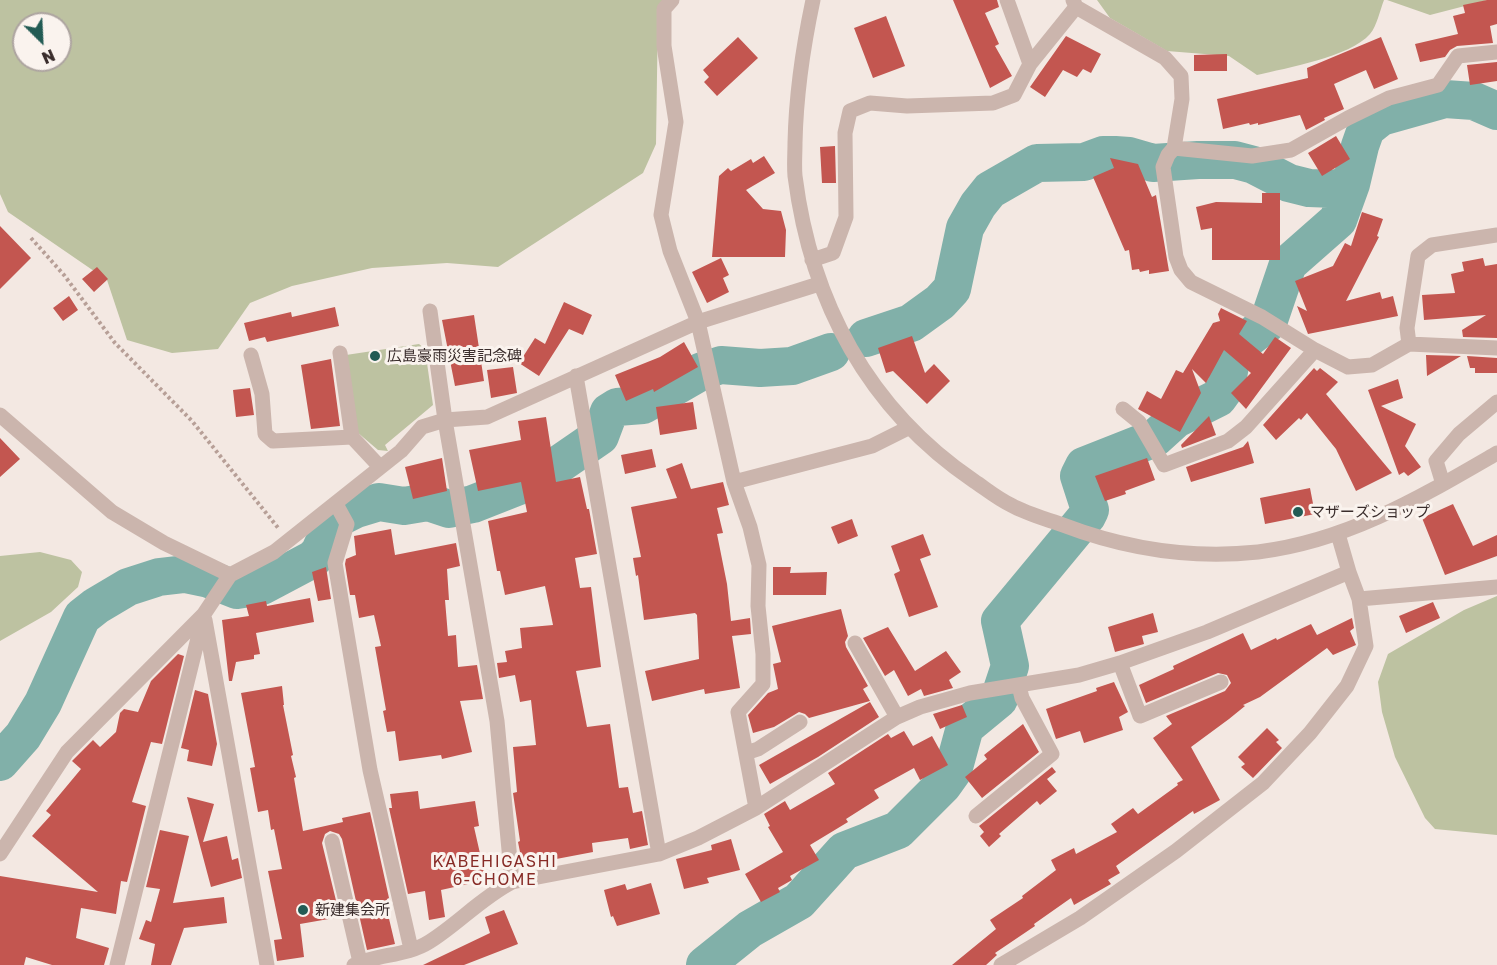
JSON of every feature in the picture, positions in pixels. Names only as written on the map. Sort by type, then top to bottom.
[{"type":"street","points":[[672,0],[664,9],[663,46],[676,122],[661,215],[670,251],[698,322],[734,482],[750,527],[759,565],[758,606],[763,654],[763,684],[738,712],[756,808]]},
{"type":"street","points":[[813,0],[802,53],[795,173],[804,231],[819,284],[836,323],[870,380],[909,428],[949,464],[1011,505],[1091,536],[1140,549],[1204,555],[1259,552],[1338,534],[1406,505],[1497,453]]},
{"type":"street","points":[[1007,0],[1030,64]]},
{"type":"street","points":[[812,260],[833,252],[846,217],[845,133],[850,111],[870,103],[907,106],[993,103],[1014,95],[1030,64],[1075,3],[1165,58],[1181,76],[1182,99],[1168,157],[1174,248],[1181,270],[1191,282],[1268,321],[1348,367],[1372,365],[1409,344],[1497,348]]},
{"type":"street","points":[[1168,157],[1252,156],[1291,150],[1389,98],[1438,85],[1458,56],[1497,52]]},
{"type":"street","points":[[1409,344],[1407,328],[1418,256],[1432,245],[1497,235]]},
{"type":"street","points":[[0,854],[67,752],[204,614],[225,581],[340,512],[380,467],[401,451],[422,426],[445,420],[487,417],[698,322],[819,284]]},
{"type":"street","points":[[430,311],[445,420],[497,721],[512,882]]},
{"type":"street","points":[[1123,409],[1139,422],[1164,465],[1228,441],[1246,427],[1315,350]]},
{"type":"street","points":[[340,353],[352,437],[380,467]]},
{"type":"street","points":[[251,355],[262,394],[265,435],[273,441],[352,437]]},
{"type":"street","points":[[576,376],[659,854]]},
{"type":"street","points":[[1443,484],[1437,461],[1459,434],[1497,402]]},
{"type":"street","points":[[0,415],[112,512],[225,581]]},
{"type":"street","points":[[734,482],[872,446],[909,428]]},
{"type":"street","points":[[340,512],[347,524],[335,563],[370,770],[411,950]]},
{"type":"street","points":[[1001,965],[1080,918],[1176,851],[1263,783],[1310,733],[1347,686],[1366,646],[1359,599],[1338,534]]},
{"type":"street","points":[[332,841],[357,964],[411,950],[428,942],[494,891],[512,882],[659,854],[698,838],[756,808],[897,717],[920,707],[970,693],[1079,675],[1120,663],[1207,632],[1349,572]]},
{"type":"street","points":[[1359,599],[1497,587]]},
{"type":"street","points":[[117,965],[204,614]]},
{"type":"street","points":[[204,614],[267,965]]},
{"type":"street","points":[[855,643],[897,717]]},
{"type":"street","points":[[1120,663],[1140,716],[1221,682]]},
{"type":"street","points":[[976,816],[1052,753],[1022,698],[1005,688]]},
{"type":"street","points":[[746,753],[758,749],[800,722]]},
{"type":"path","points":[[32,238],[64,274],[115,343],[192,422],[289,541]]},
{"type":"green space","points":[[0,0],[665,0],[658,8],[656,144],[643,173],[498,267],[447,263],[372,268],[292,286],[250,303],[218,349],[172,353],[127,340],[107,280],[8,212],[0,194]]},
{"type":"green space","points":[[1097,0],[1384,0],[1372,31],[1361,42],[1333,55],[1257,75],[1229,56],[1167,51],[1110,18]]},
{"type":"green space","points":[[1387,0],[1488,0],[1430,15]]},
{"type":"green space","points":[[419,344],[425,349],[433,405],[385,445],[388,451],[378,450],[357,432],[346,355]]},
{"type":"green space","points":[[40,552],[71,560],[82,572],[78,587],[51,612],[0,641],[0,556]]},
{"type":"green space","points":[[1497,596],[1497,835],[1435,829],[1425,818],[1395,757],[1382,712],[1378,682],[1388,654],[1464,610]]},
{"type":"building","points":[[953,0],[997,0],[999,7],[985,13],[999,44],[995,46],[1012,76],[990,88]]},
{"type":"building","points":[[1497,0],[1497,24],[1490,26],[1493,43],[1457,46],[1445,57],[1420,62],[1415,44],[1458,34],[1453,16],[1465,13],[1463,5]]},
{"type":"building","points":[[886,16],[905,66],[873,78],[854,28]]},
{"type":"building","points":[[1066,36],[1101,54],[1091,73],[1083,69],[1077,77],[1063,70],[1045,97],[1030,87]]},
{"type":"building","points":[[738,37],[758,58],[717,96],[704,82],[709,77],[703,70]]},
{"type":"building","points":[[1381,37],[1398,79],[1374,89],[1366,70],[1334,84],[1344,109],[1306,130],[1300,115],[1258,125],[1258,123],[1250,125],[1249,123],[1223,129],[1217,99],[1308,78],[1307,68]]},
{"type":"building","points":[[1227,54],[1227,71],[1194,71],[1194,55]]},
{"type":"building","points":[[1497,62],[1497,81],[1470,85],[1467,65]]},
{"type":"building","points":[[1336,136],[1350,159],[1322,176],[1308,153]]},
{"type":"building","points":[[835,146],[836,183],[822,183],[820,147]]},
{"type":"building","points":[[764,156],[775,173],[746,190],[763,209],[781,211],[786,230],[785,257],[712,257],[719,176],[728,168],[731,171],[751,159],[753,163]]},
{"type":"building","points":[[1110,158],[1138,164],[1152,197],[1156,195],[1169,271],[1149,274],[1149,270],[1140,272],[1139,269],[1132,270],[1129,250],[1125,251],[1093,177],[1114,168]]},
{"type":"building","points":[[1262,193],[1280,193],[1280,260],[1212,260],[1212,228],[1201,230],[1196,207],[1216,202],[1262,203]]},
{"type":"building","points":[[1362,212],[1383,219],[1377,236],[1379,237],[1346,301],[1380,292],[1382,299],[1393,296],[1398,316],[1308,334],[1297,306],[1307,311],[1295,281],[1333,266],[1345,243],[1351,246]]},
{"type":"building","points":[[0,226],[31,258],[0,289]]},
{"type":"building","points":[[721,258],[729,275],[723,278],[729,292],[707,303],[692,272]]},
{"type":"building","points":[[1483,258],[1485,266],[1497,264],[1497,338],[1463,337],[1462,330],[1486,315],[1424,320],[1422,295],[1455,293],[1451,274],[1464,271],[1462,262]]},
{"type":"building","points":[[97,267],[108,279],[94,292],[82,279]]},
{"type":"building","points":[[69,296],[78,310],[63,321],[53,308]]},
{"type":"building","points":[[564,302],[592,315],[583,335],[569,329],[539,376],[519,363],[535,338],[545,344]]},
{"type":"building","points":[[335,307],[339,326],[267,342],[265,337],[249,341],[244,323],[291,312],[292,317]]},
{"type":"building","points":[[1221,308],[1247,321],[1239,334],[1263,354],[1275,337],[1291,348],[1246,409],[1231,393],[1251,373],[1224,350],[1206,383],[1192,369],[1201,393],[1180,432],[1138,409],[1147,391],[1161,399],[1176,370],[1183,373],[1213,323],[1220,321],[1218,314]]},
{"type":"building","points":[[474,315],[484,381],[455,386],[442,320]]},
{"type":"building","points":[[912,336],[925,373],[934,364],[950,381],[927,404],[893,371],[886,373],[878,348]]},
{"type":"building","points":[[684,342],[698,367],[654,392],[653,389],[626,401],[615,375],[660,357]]},
{"type":"building","points":[[1426,355],[1461,356],[1427,376]]},
{"type":"building","points":[[1467,356],[1497,358],[1497,373],[1475,373],[1475,368],[1470,368]]},
{"type":"building","points":[[331,359],[340,426],[311,429],[301,365]]},
{"type":"building","points":[[513,367],[517,393],[491,398],[487,370]]},
{"type":"building","points":[[1314,368],[1317,371],[1320,368],[1338,382],[1326,394],[1392,473],[1356,491],[1336,449],[1307,413],[1276,440],[1263,425]]},
{"type":"building","points":[[1398,379],[1403,398],[1381,406],[1416,424],[1405,446],[1421,467],[1408,476],[1404,472],[1399,475],[1368,390]]},
{"type":"building","points":[[250,388],[254,415],[236,417],[233,390]]},
{"type":"building","points":[[693,402],[697,429],[660,435],[656,407]]},
{"type":"building","points":[[1209,416],[1216,435],[1182,448],[1181,445]]},
{"type":"building","points":[[546,417],[556,482],[580,477],[587,509],[589,509],[597,554],[575,558],[580,588],[591,587],[601,667],[576,671],[587,727],[610,724],[619,788],[628,787],[633,813],[642,811],[648,845],[630,849],[628,838],[592,843],[593,852],[523,867],[513,793],[517,792],[513,747],[536,745],[531,700],[520,702],[515,675],[499,678],[497,663],[507,662],[505,651],[522,648],[520,628],[553,625],[545,586],[505,595],[500,571],[497,571],[488,521],[527,512],[521,482],[478,491],[469,450],[521,440],[518,421]]},
{"type":"building","points":[[0,438],[20,459],[0,477]]},
{"type":"building","points":[[1248,441],[1254,463],[1191,482],[1186,467],[1243,447]]},
{"type":"building","points":[[652,449],[656,467],[625,474],[621,455]]},
{"type":"building","points":[[442,458],[447,491],[413,499],[405,467]]},
{"type":"building","points":[[1147,458],[1155,480],[1105,501],[1095,476]]},
{"type":"building","points":[[682,463],[691,489],[723,482],[729,505],[717,508],[723,533],[717,534],[727,584],[731,621],[750,618],[751,634],[732,636],[740,688],[705,694],[704,689],[652,701],[645,671],[699,659],[697,615],[695,613],[644,620],[638,575],[636,576],[633,558],[641,557],[631,507],[677,498],[666,469]]},
{"type":"building","points":[[1310,488],[1315,514],[1265,524],[1260,498]]},
{"type":"building","points":[[1453,504],[1473,546],[1497,535],[1497,556],[1445,575],[1422,518]]},
{"type":"building","points":[[852,519],[858,536],[838,544],[831,527]]},
{"type":"building","points":[[391,529],[395,555],[456,543],[460,566],[447,569],[449,600],[445,600],[448,636],[456,635],[458,667],[477,665],[483,699],[460,701],[472,752],[442,759],[441,755],[399,761],[395,731],[387,732],[383,711],[386,710],[375,647],[381,646],[374,615],[359,618],[355,595],[350,595],[345,564],[346,559],[356,555],[354,536]]},
{"type":"building","points":[[923,534],[931,555],[920,559],[938,607],[909,617],[894,574],[900,571],[891,546]]},
{"type":"building","points":[[326,567],[331,599],[318,601],[312,572]]},
{"type":"building","points":[[773,567],[791,567],[790,573],[827,572],[826,595],[773,595]]},
{"type":"building","points":[[310,598],[314,622],[256,633],[260,654],[254,655],[254,659],[236,662],[232,681],[229,681],[222,620],[249,616],[246,605],[266,601],[267,606]]},
{"type":"building","points":[[1433,602],[1440,618],[1406,633],[1399,616]]},
{"type":"building","points":[[841,609],[848,636],[845,642],[846,647],[868,686],[863,689],[870,701],[809,718],[799,712],[774,727],[753,733],[748,715],[768,693],[778,689],[773,664],[781,662],[772,626]]},
{"type":"building","points":[[1153,613],[1158,632],[1142,636],[1144,644],[1115,652],[1108,627]]},
{"type":"building","points":[[1352,618],[1354,628],[1350,631],[1356,645],[1333,655],[1327,648],[1260,697],[1243,705],[1245,706],[1191,747],[1220,800],[1194,814],[1193,811],[1116,866],[1120,873],[1108,880],[1111,884],[1074,905],[1071,898],[995,953],[997,955],[986,965],[952,965],[996,929],[990,920],[1023,898],[1022,896],[1056,870],[1051,860],[1074,848],[1076,854],[1117,832],[1111,824],[1133,808],[1138,814],[1183,780],[1153,738],[1172,724],[1166,716],[1225,691],[1231,683],[1227,675],[1218,673],[1146,703],[1139,685],[1243,633],[1251,650],[1311,624],[1317,635]]},
{"type":"building","points":[[888,627],[915,671],[946,651],[961,672],[949,680],[953,688],[924,696],[921,689],[908,696],[894,670],[885,676],[863,638]]},
{"type":"building","points":[[178,654],[184,656],[162,744],[151,742],[132,802],[146,806],[127,882],[121,881],[116,914],[81,908],[76,938],[109,948],[104,965],[52,965],[26,957],[24,965],[0,965],[0,876],[98,892],[32,836],[51,815],[46,811],[81,769],[72,761],[93,740],[100,747],[116,732],[120,713],[124,709],[138,712],[151,681]]},
{"type":"building","points":[[1114,682],[1128,712],[1119,717],[1123,730],[1084,743],[1080,731],[1056,739],[1046,709],[1097,691],[1096,688]]},
{"type":"building","points":[[282,686],[303,831],[343,822],[342,818],[370,812],[389,898],[386,906],[395,944],[367,950],[342,839],[339,834],[330,831],[325,834],[322,843],[340,917],[300,924],[304,957],[277,961],[274,940],[282,939],[268,871],[282,869],[268,810],[258,812],[250,768],[255,767],[241,693]]},
{"type":"building","points":[[195,690],[208,694],[217,744],[212,766],[187,761],[189,750],[181,748]]},
{"type":"building","points":[[870,702],[879,717],[818,757],[770,784],[759,765]]},
{"type":"building","points":[[962,705],[967,717],[940,729],[933,714]]},
{"type":"building","points":[[1023,724],[1039,752],[982,798],[965,777],[987,759],[984,755]]},
{"type":"building","points":[[1267,728],[1279,740],[1276,742],[1282,748],[1253,778],[1241,767],[1245,764],[1238,757]]},
{"type":"building","points":[[904,731],[913,746],[932,736],[948,765],[920,780],[914,768],[874,790],[879,798],[846,819],[848,822],[810,845],[819,860],[790,876],[792,880],[778,888],[780,892],[761,902],[745,874],[783,852],[768,827],[770,826],[764,814],[785,801],[790,810],[835,784],[828,773],[888,734],[891,738]]},
{"type":"building","points":[[1052,767],[1056,772],[1047,779],[1057,791],[1040,805],[1037,801],[999,834],[1001,836],[989,847],[980,836],[984,832],[979,826]]},
{"type":"building","points":[[418,791],[420,809],[475,801],[479,826],[474,827],[486,880],[441,890],[445,917],[429,920],[425,891],[408,894],[389,808],[392,808],[390,794]]},
{"type":"building","points":[[187,797],[214,804],[203,842],[227,836],[232,860],[238,858],[242,878],[211,887]]},
{"type":"building","points":[[160,830],[189,836],[173,903],[224,897],[227,923],[184,928],[171,965],[151,965],[155,944],[139,939],[146,920],[151,922],[160,889],[146,887]]},
{"type":"building","points":[[731,839],[740,870],[707,878],[709,883],[684,889],[676,859],[712,850],[711,845]]},
{"type":"building","points":[[651,883],[660,914],[617,926],[613,916],[611,917],[604,890],[625,884],[627,890]]},
{"type":"building","points":[[504,910],[518,944],[464,965],[423,965],[490,933],[485,917]]},
{"type":"waterway","points":[[705,965],[750,929],[799,901],[844,851],[898,830],[943,785],[953,771],[965,727],[999,699],[1010,666],[1000,621],[1090,510],[1079,476],[1084,466],[1155,438],[1176,419],[1218,398],[1226,387],[1233,350],[1268,323],[1288,264],[1338,220],[1351,184],[1366,129],[1381,117],[1445,99],[1474,101],[1497,111]]},
{"type":"waterway","points":[[866,338],[911,323],[940,302],[952,289],[965,228],[978,205],[990,190],[1037,163],[1084,162],[1103,155],[1129,156],[1153,163],[1235,160],[1254,165],[1289,183],[1309,188],[1335,189],[1351,184]]},
{"type":"waterway","points":[[0,762],[23,736],[43,703],[82,617],[128,587],[159,577],[185,574],[209,579],[237,590],[262,586],[313,559],[319,553],[334,520],[356,509],[379,502],[404,506],[428,502],[449,509],[473,504],[539,478],[600,436],[609,412],[617,407],[643,405],[702,371],[721,365],[760,368],[792,366],[831,352]]},
{"type":"place","name":"広島豪雨災害記念碑","points":[[375,356]]},
{"type":"place","name":"マザーズショップ","points":[[1298,512]]},
{"type":"place","name":"新建集会所","points":[[303,910]]},
{"type":"district","name":"KABEHIGASHI 6-CHOME","points":[[495,871]]}]
